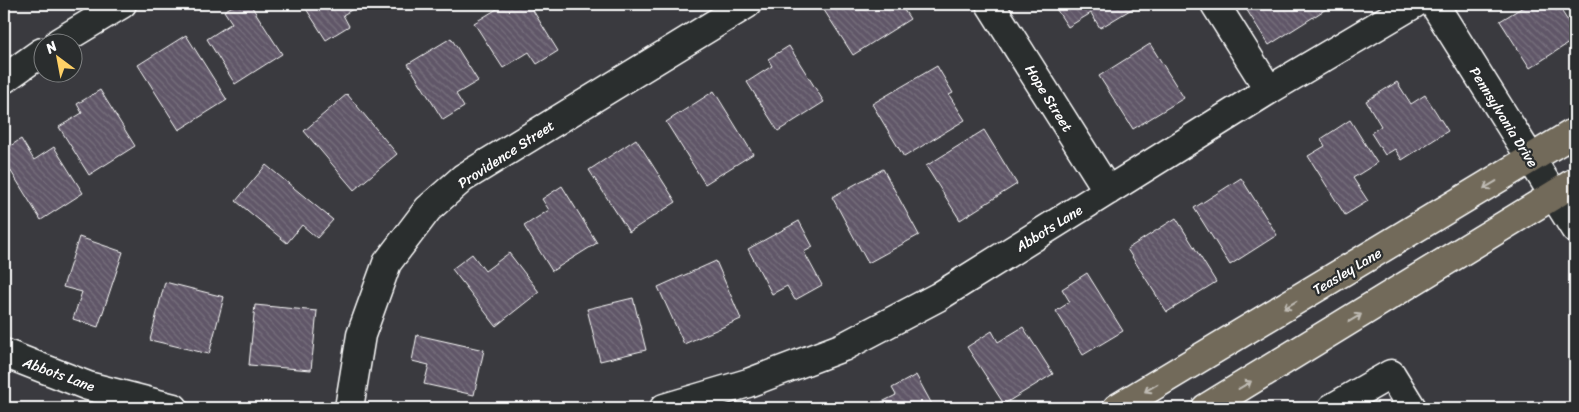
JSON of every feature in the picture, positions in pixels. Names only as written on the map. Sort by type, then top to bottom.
[{"type":"main road","name":"Teasley Lane","points":[[1117,408],[1575,132]]},
{"type":"main road","points":[[1206,408],[1564,188]]},
{"type":"street","points":[[76,32],[122,4]]},
{"type":"street","name":"Providence Street","points":[[349,408],[362,335],[387,263],[428,209],[464,178],[747,4]]},
{"type":"street","name":"Hope Street","points":[[990,4],[1108,191]]},
{"type":"street","points":[[1215,4],[1269,90]]},
{"type":"street","name":"Abbots Lane","points":[[664,408],[748,383],[844,346],[938,297],[1269,90],[1414,4]]},
{"type":"street","name":"Pennsylvania Drive","points":[[1434,4],[1531,160],[1564,188],[1575,229]]},
{"type":"street","points":[[4,78],[32,59]]},
{"type":"street","name":"Abbots Lane","points":[[4,353],[88,386],[174,408]]},
{"type":"street","points":[[1332,408],[1391,374],[1412,408]]},
{"type":"building","points":[[236,4],[250,4],[282,54],[235,84],[207,39],[232,23],[224,11]]},
{"type":"building","points":[[303,4],[361,4],[343,15],[349,26],[326,40]]},
{"type":"building","points":[[505,4],[529,4],[558,51],[537,64],[529,52],[503,68],[474,23]]},
{"type":"building","points":[[827,4],[900,4],[910,19],[853,55],[822,7]]},
{"type":"building","points":[[1053,4],[1140,4],[1100,28],[1091,13],[1068,27]]},
{"type":"building","points":[[1243,4],[1334,4],[1269,45]]},
{"type":"building","points":[[1528,4],[1557,4],[1575,32],[1575,39],[1530,68],[1500,21]]},
{"type":"building","points":[[186,35],[227,100],[179,130],[138,65]]},
{"type":"building","points":[[451,38],[478,81],[456,94],[464,107],[443,120],[408,64]]},
{"type":"building","points":[[1150,44],[1184,98],[1133,129],[1099,76]]},
{"type":"building","points":[[789,46],[824,102],[778,131],[747,82],[772,66],[768,59]]},
{"type":"building","points":[[937,66],[953,93],[949,95],[965,120],[904,157],[872,104]]},
{"type":"building","points":[[1397,82],[1411,104],[1425,95],[1448,131],[1402,160],[1395,149],[1385,155],[1371,133],[1381,126],[1366,101]]},
{"type":"building","points":[[100,90],[135,146],[89,175],[59,127],[82,113],[77,104]]},
{"type":"building","points":[[714,91],[753,154],[705,184],[666,122]]},
{"type":"building","points":[[347,94],[397,154],[354,190],[304,131]]},
{"type":"building","points":[[1350,120],[1377,163],[1353,178],[1368,201],[1345,215],[1308,156],[1325,146],[1321,139]]},
{"type":"building","points":[[984,130],[1017,184],[960,220],[926,166]]},
{"type":"building","points":[[21,139],[34,160],[54,147],[83,193],[41,220],[4,160],[4,150]]},
{"type":"building","points":[[636,139],[676,202],[629,232],[589,170]]},
{"type":"building","points":[[266,165],[333,220],[317,238],[302,225],[287,243],[236,201]]},
{"type":"building","points":[[883,169],[919,235],[868,263],[832,197]]},
{"type":"building","points":[[1241,178],[1277,235],[1230,265],[1194,208]]},
{"type":"building","points":[[562,186],[597,243],[552,271],[524,226],[549,210],[542,199]]},
{"type":"building","points":[[1176,218],[1216,282],[1167,312],[1127,249]]},
{"type":"building","points":[[799,221],[813,247],[804,252],[822,285],[795,300],[787,286],[772,294],[748,249]]},
{"type":"building","points":[[79,237],[123,252],[98,327],[73,319],[82,292],[63,287]]},
{"type":"building","points":[[509,253],[539,292],[496,326],[452,269],[472,254],[485,271]]},
{"type":"building","points":[[716,261],[741,319],[684,344],[658,287]]},
{"type":"building","points":[[1087,273],[1123,331],[1083,355],[1056,311],[1070,302],[1062,289]]},
{"type":"building","points":[[165,282],[224,297],[209,354],[150,340]]},
{"type":"building","points":[[633,298],[646,350],[600,361],[587,309]]},
{"type":"building","points":[[255,305],[317,311],[311,370],[249,365]]},
{"type":"building","points":[[1023,327],[1053,374],[1004,404],[967,347],[992,331],[998,342]]},
{"type":"building","points":[[417,335],[484,350],[474,395],[424,384],[429,365],[412,361]]},
{"type":"building","points":[[916,375],[934,408],[870,408],[896,395],[892,388]]}]
